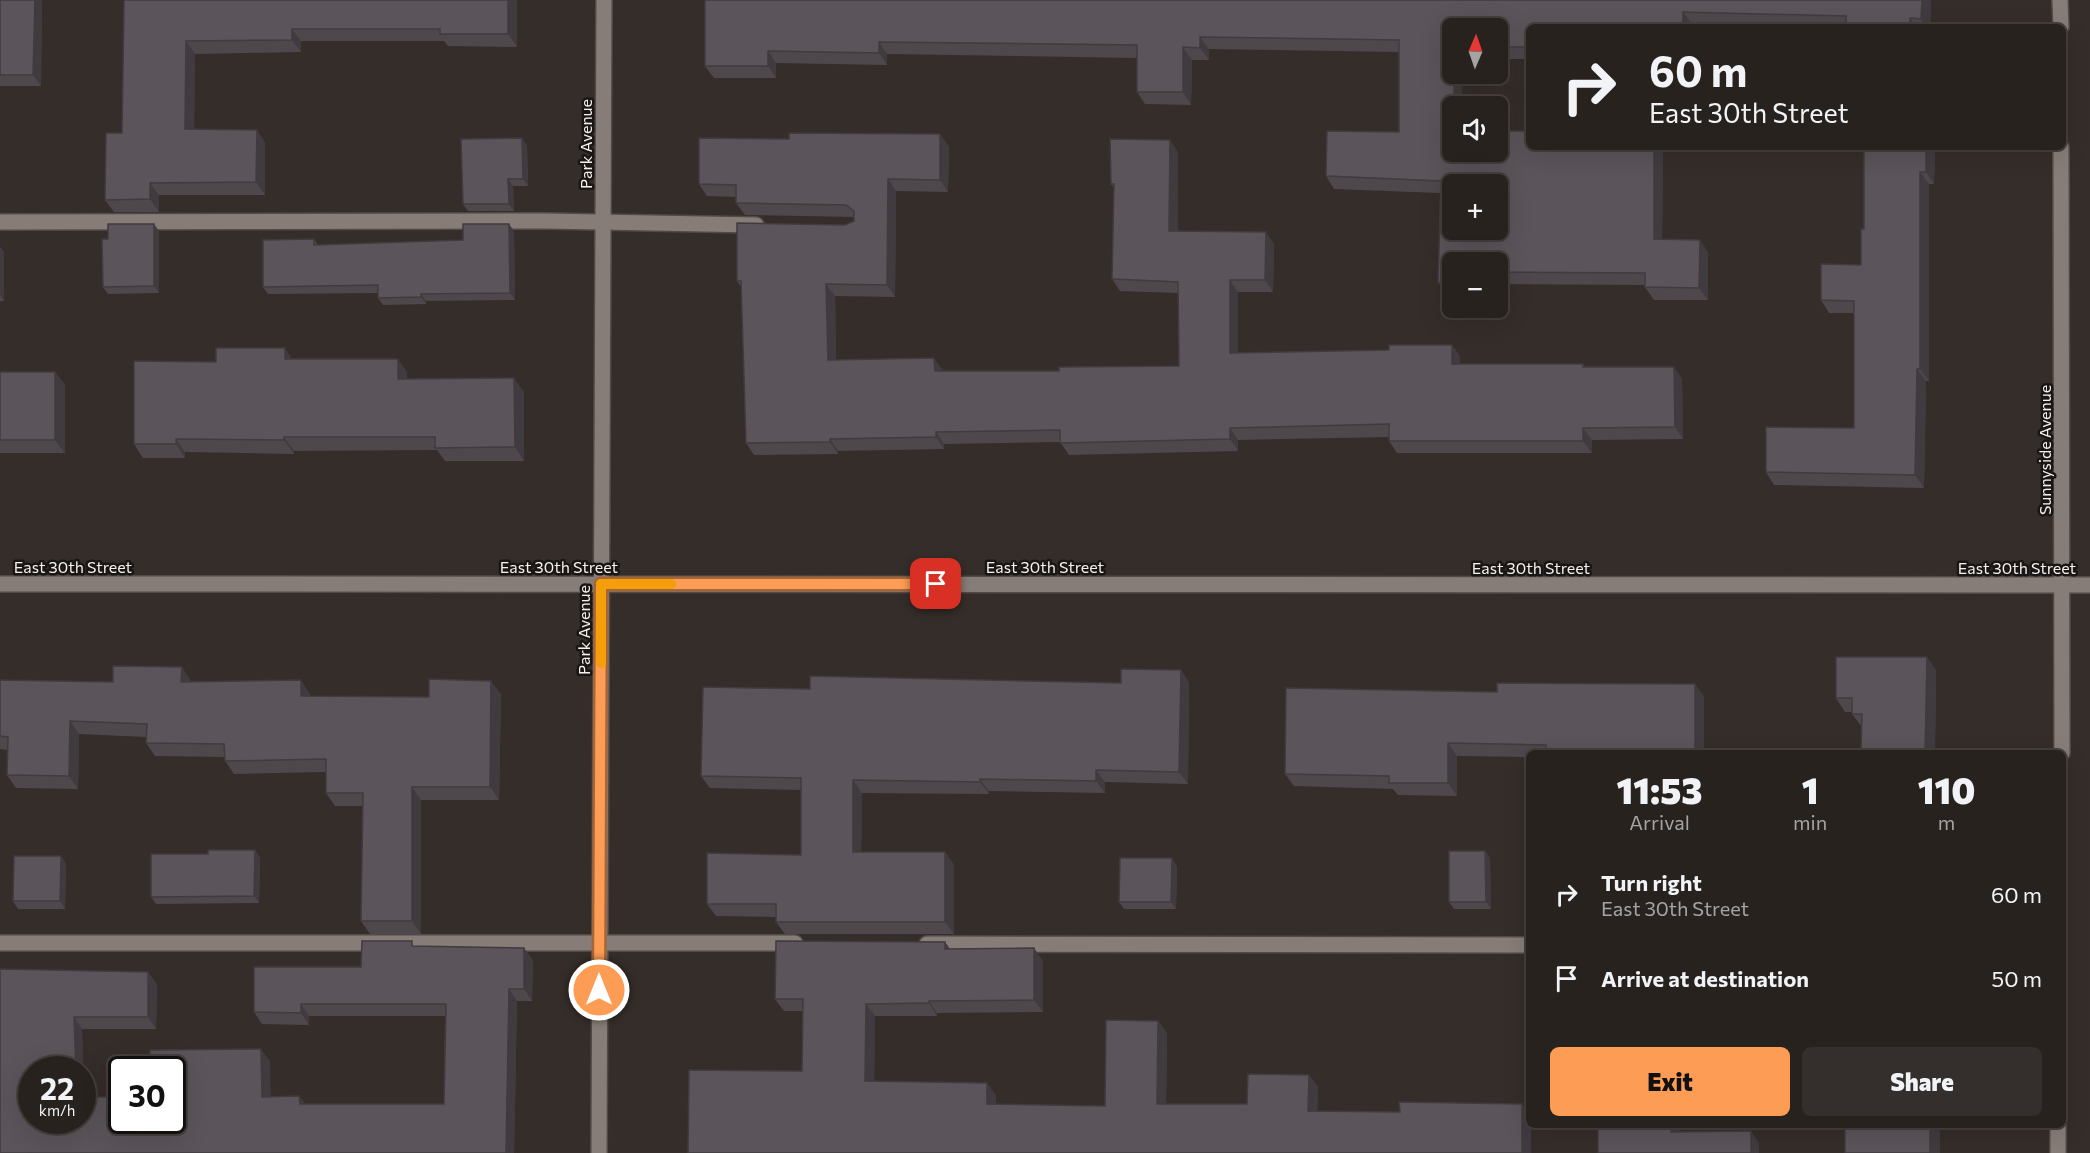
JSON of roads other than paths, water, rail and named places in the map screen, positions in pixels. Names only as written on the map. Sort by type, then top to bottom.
[{"type":"street","name":"Park Avenue","points":[[598,1153],[604,0]]},
{"type":"street","points":[[2060,0],[2061,24]]},
{"type":"street","name":"Sunnyside Avenue","points":[[2061,150],[2062,750]]},
{"type":"street","points":[[0,222],[603,222],[775,225]]},
{"type":"street","name":"East 30th Street","points":[[0,584],[2090,585]]},
{"type":"street","points":[[0,943],[814,944]]},
{"type":"street","points":[[909,944],[1526,945]]},
{"type":"street","points":[[2058,1128],[2058,1153]]}]
